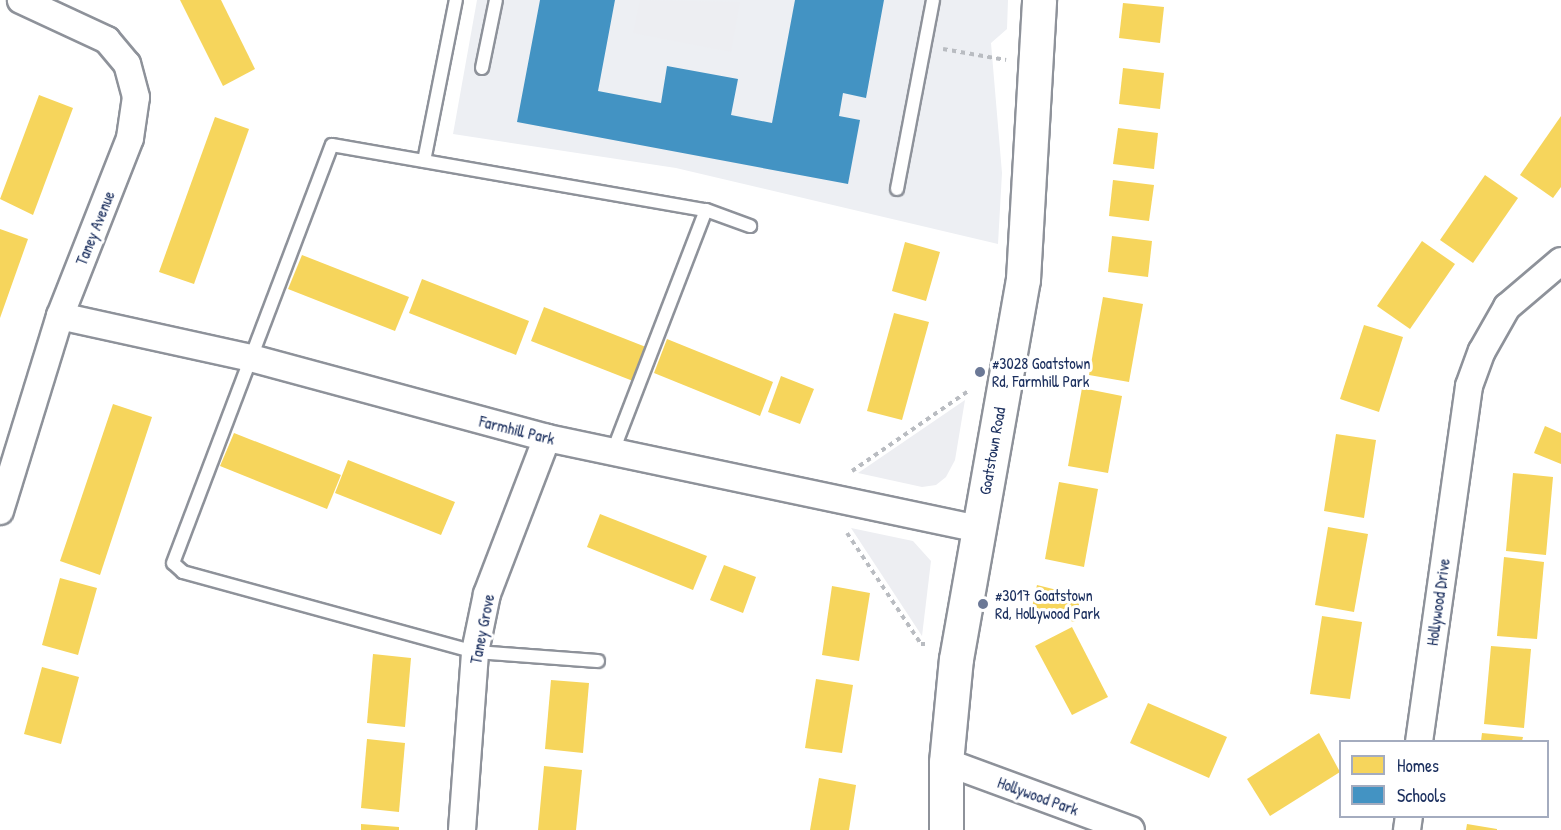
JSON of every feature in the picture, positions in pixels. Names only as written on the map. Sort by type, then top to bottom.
[{"type":"main road","name":"Goatstown Road","points":[[945,830],[946,762],[958,649],[1023,279],[1038,66],[1039,0]]},
{"type":"street","name":"Taney Avenue","points":[[0,511],[60,316],[130,138],[136,97],[127,64],[107,40],[21,0]]},
{"type":"street","name":"Hollywood Drive","points":[[1419,740],[1456,463],[1469,386],[1482,351],[1507,307],[1561,261]]},
{"type":"street","name":"Farmhill Park","points":[[60,316],[251,358],[547,438],[978,529]]},
{"type":"street","name":"Taney Grove","points":[[462,830],[475,652],[487,594],[547,438]]},
{"type":"street","name":"Hollywood Park","points":[[946,762],[1131,830]]},
{"type":"lane","points":[[424,161],[456,0]]},
{"type":"lane","points":[[482,68],[496,0]]},
{"type":"lane","points":[[897,189],[933,0]]},
{"type":"lane","points":[[598,661],[475,652],[183,572],[173,563],[332,145],[706,210],[750,226]]},
{"type":"lane","points":[[613,451],[706,210]]},
{"type":"path","points":[[924,46],[1038,66]]},
{"type":"path","points":[[852,471],[968,392]]},
{"type":"path","points":[[848,533],[921,644],[958,649]]},
{"type":"shaded area","points":[[477,0],[1008,0],[1007,29],[991,43],[1002,173],[998,244],[676,168],[453,134]]},
{"type":"shaded area","points":[[640,0],[740,2],[731,52],[633,33]]},
{"type":"shaded area","points":[[965,400],[955,460],[946,477],[936,485],[922,487],[858,473]]},
{"type":"shaded area","points":[[851,528],[913,541],[931,561],[922,636]]},
{"type":"building: Homes","points":[[180,0],[221,0],[255,69],[223,86]]},
{"type":"building: Homes","points":[[1123,3],[1164,7],[1160,43],[1119,38]]},
{"type":"building: Homes","points":[[1123,68],[1164,73],[1160,109],[1119,104]]},
{"type":"building: Homes","points":[[39,95],[73,108],[33,215],[0,199]]},
{"type":"building: Homes","points":[[1561,116],[1561,187],[1553,198],[1520,175]]},
{"type":"building: Homes","points":[[215,117],[249,129],[194,284],[159,272]]},
{"type":"building: Homes","points":[[1118,128],[1158,133],[1154,169],[1113,164]]},
{"type":"building: Homes","points":[[1485,175],[1518,198],[1473,263],[1440,240]]},
{"type":"building: Homes","points":[[1113,180],[1154,185],[1149,221],[1109,216]]},
{"type":"building: Homes","points":[[0,229],[28,239],[0,318]]},
{"type":"building: Homes","points":[[1112,236],[1152,241],[1148,277],[1108,272]]},
{"type":"building: Homes","points":[[1422,241],[1455,264],[1410,329],[1377,306]]},
{"type":"building: Homes","points":[[905,242],[940,252],[926,301],[892,291]]},
{"type":"building: Homes","points":[[302,255],[409,297],[395,331],[288,289]]},
{"type":"building: Homes","points":[[422,279],[529,321],[516,355],[409,313]]},
{"type":"building: Homes","points":[[1103,297],[1143,304],[1129,382],[1089,375]]},
{"type":"building: Homes","points":[[544,307],[651,349],[638,383],[531,341]]},
{"type":"building: Homes","points":[[894,313],[929,322],[902,420],[867,411]]},
{"type":"building: Homes","points":[[1364,325],[1403,337],[1379,412],[1340,399]]},
{"type":"building: Homes","points":[[667,339],[773,382],[760,416],[654,373]]},
{"type":"building: Homes","points":[[781,376],[814,389],[800,424],[768,412]]},
{"type":"building: Homes","points":[[1082,388],[1122,396],[1108,473],[1068,466]]},
{"type":"building: Homes","points":[[113,404],[152,417],[100,575],[60,561]]},
{"type":"building: Homes","points":[[1545,426],[1561,433],[1561,464],[1534,453]]},
{"type":"building: Homes","points":[[234,433],[341,475],[327,509],[220,466]]},
{"type":"building: Homes","points":[[1336,434],[1376,440],[1364,518],[1324,511]]},
{"type":"building: Homes","points":[[348,460],[455,502],[441,535],[335,493]]},
{"type":"building: Homes","points":[[1513,473],[1553,477],[1546,555],[1506,551]]},
{"type":"building: Homes","points":[[1059,482],[1098,489],[1084,567],[1045,559]]},
{"type":"building: Homes","points":[[600,514],[707,556],[693,590],[587,547]]},
{"type":"building: Homes","points":[[1328,527],[1368,534],[1354,612],[1315,605]]},
{"type":"building: Homes","points":[[1504,557],[1544,562],[1537,639],[1497,636]]},
{"type":"building: Homes","points":[[724,565],[756,577],[743,613],[710,600]]},
{"type":"building: Homes","points":[[60,578],[97,588],[78,655],[42,645]]},
{"type":"building: Homes","points":[[1037,585],[1081,596],[1075,622],[1031,612]]},
{"type":"building: Homes","points":[[832,586],[870,593],[859,661],[822,655]]},
{"type":"building: Homes","points":[[1322,616],[1362,622],[1350,699],[1310,694]]},
{"type":"building: Homes","points":[[1072,627],[1108,697],[1072,715],[1035,646]]},
{"type":"building: Homes","points":[[1491,646],[1531,649],[1524,728],[1484,724]]},
{"type":"building: Homes","points":[[373,654],[411,658],[405,727],[367,723]]},
{"type":"building: Homes","points":[[42,667],[79,677],[61,744],[24,734]]},
{"type":"building: Homes","points":[[816,679],[853,685],[842,753],[805,748]]},
{"type":"building: Homes","points":[[551,680],[589,683],[583,753],[545,749]]},
{"type":"building: Homes","points":[[1148,703],[1227,737],[1209,778],[1130,743]]},
{"type":"building: Homes","points":[[1319,733],[1339,770],[1339,773],[1270,816],[1247,779]]},
{"type":"building: Homes","points":[[1482,733],[1523,737],[1522,740],[1481,740]]},
{"type":"building: Homes","points":[[367,739],[405,743],[399,812],[361,808]]},
{"type":"building: Homes","points":[[544,766],[582,770],[576,830],[538,830]]},
{"type":"building: Homes","points":[[819,778],[856,785],[849,830],[810,830]]},
{"type":"building: Homes","points":[[361,824],[399,827],[399,830],[361,830]]},
{"type":"building: Homes","points":[[1467,824],[1497,829],[1497,830],[1466,830]]},
{"type":"building: Schools","points":[[540,0],[615,0],[598,91],[661,103],[667,66],[738,79],[731,115],[772,123],[795,0],[884,0],[866,98],[843,93],[839,116],[860,120],[848,184],[517,122]]},
{"type":"place","name":"#3028 Goatstown Rd, Farmhill Park","points":[[980,372]]},
{"type":"place","name":"#3017 Goatstown Rd, Hollywood Park","points":[[983,604]]}]
